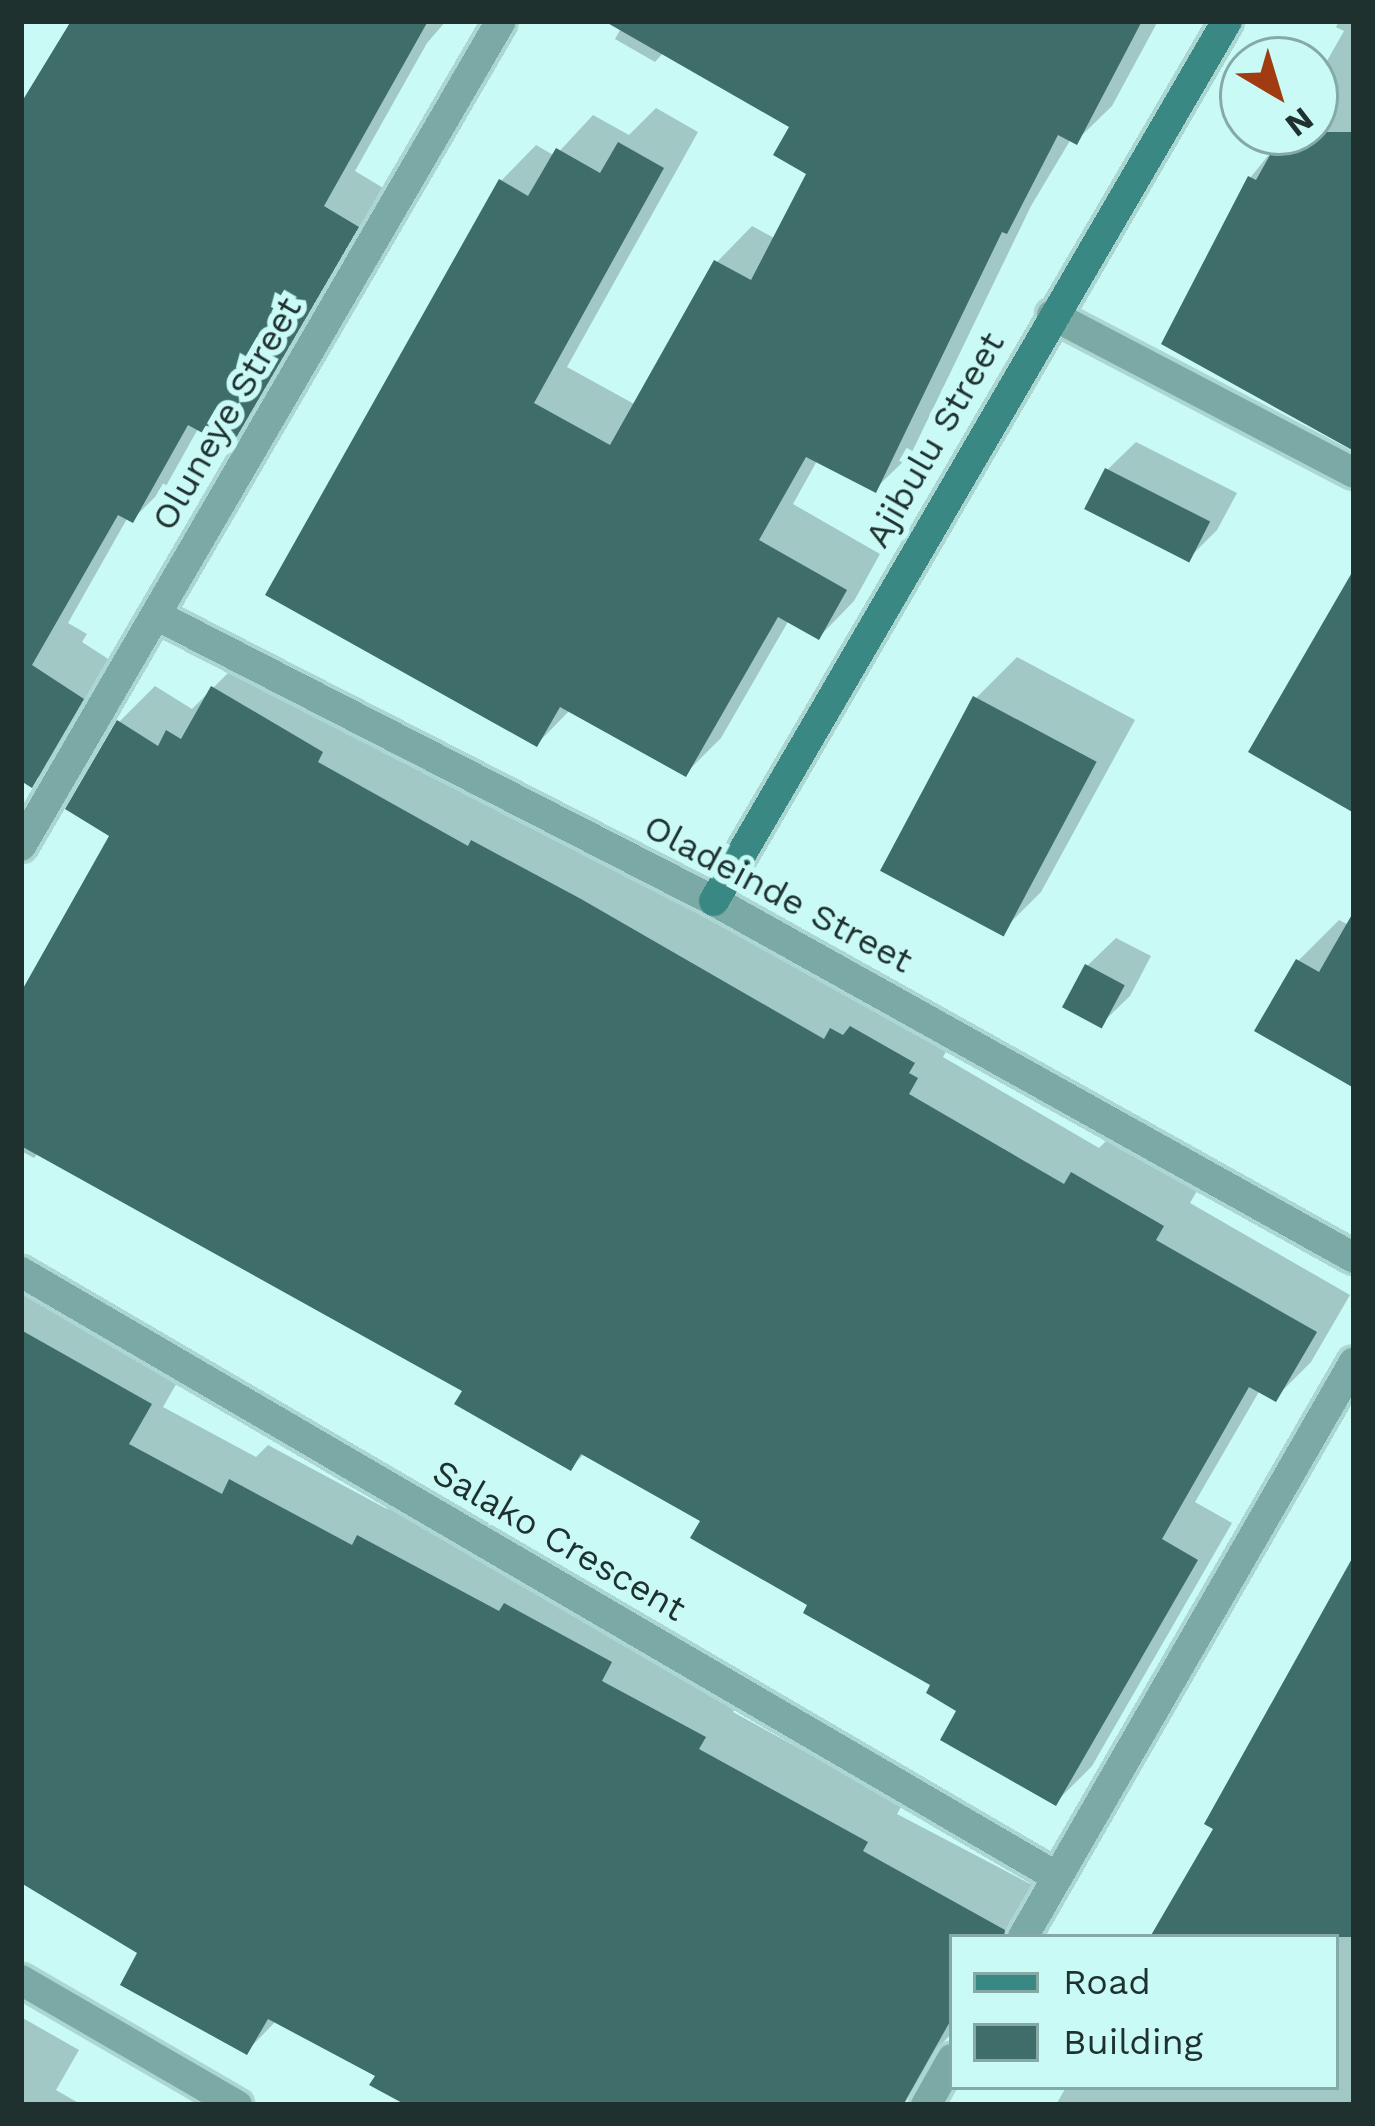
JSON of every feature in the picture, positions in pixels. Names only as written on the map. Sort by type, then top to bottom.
[{"type":"street","name":"Oluneye Street","points":[[21,846],[500,21]]},
{"type":"street","name":"Ajibulu Street","points":[[714,901],[1227,21]]},
{"type":"street","points":[[1052,315],[1354,473]]},
{"type":"street","name":"Oladeinde Street","points":[[156,615],[714,901],[1354,1258]]},
{"type":"street","name":"Salako Crescent","points":[[21,1272],[1057,1877]]},
{"type":"street","points":[[1025,1934],[1354,1362]]},
{"type":"street","points":[[21,1981],[237,2105]]},
{"type":"street","points":[[926,2105],[949,2064]]},
{"type":"building","points":[[71,21],[428,21],[324,206],[359,227],[230,448],[188,425],[133,523],[118,515],[32,665],[84,699],[32,788],[21,781],[21,103]]},
{"type":"building","points":[[604,21],[1142,21],[1077,145],[1058,135],[1007,234],[1002,232],[876,493],[806,457],[759,540],[847,590],[819,640],[778,617],[686,777],[560,707],[537,747],[265,595],[499,179],[528,196],[556,148],[600,173],[618,142],[664,168],[534,403],[610,445],[714,260],[751,280],[806,174],[773,155],[789,127]]},
{"type":"building","points":[[1339,132],[1354,132],[1354,451],[1161,344],[1248,176],[1256,180],[1270,156],[1339,156]]},
{"type":"building","points":[[1105,468],[1210,522],[1189,563],[1084,509]]},
{"type":"building","points":[[1354,569],[1354,813],[1248,752]]},
{"type":"building","points":[[211,686],[323,752],[318,762],[468,846],[471,840],[581,899],[824,1039],[830,1028],[843,1035],[850,1026],[915,1063],[909,1073],[918,1078],[909,1094],[1064,1184],[1071,1172],[1164,1226],[1156,1240],[1317,1332],[1276,1402],[1249,1387],[1162,1539],[1198,1560],[1056,1806],[940,1740],[956,1711],[926,1693],[930,1685],[803,1613],[807,1605],[690,1538],[700,1521],[581,1454],[571,1471],[454,1404],[462,1391],[21,1146],[21,992],[109,836],[65,809],[117,720],[158,746],[166,730],[181,739]]},
{"type":"building","points":[[973,696],[1097,762],[1004,937],[880,871]]},
{"type":"building","points":[[1354,911],[1354,1088],[1254,1031],[1296,959],[1319,972]]},
{"type":"building","points":[[1085,964],[1125,985],[1102,1028],[1062,1007]]},
{"type":"building","points":[[21,1330],[152,1404],[129,1444],[222,1494],[229,1479],[352,1545],[357,1535],[499,1611],[504,1603],[612,1662],[602,1681],[706,1737],[699,1749],[868,1842],[863,1851],[1005,1930],[1004,1934],[949,1934],[949,2023],[903,2105],[406,2105],[369,2085],[375,2076],[268,2019],[247,2055],[120,1985],[137,1953],[21,1883]]},
{"type":"building","points":[[1354,1555],[1354,1937],[1152,1934],[1213,1829],[1204,1824]]}]
